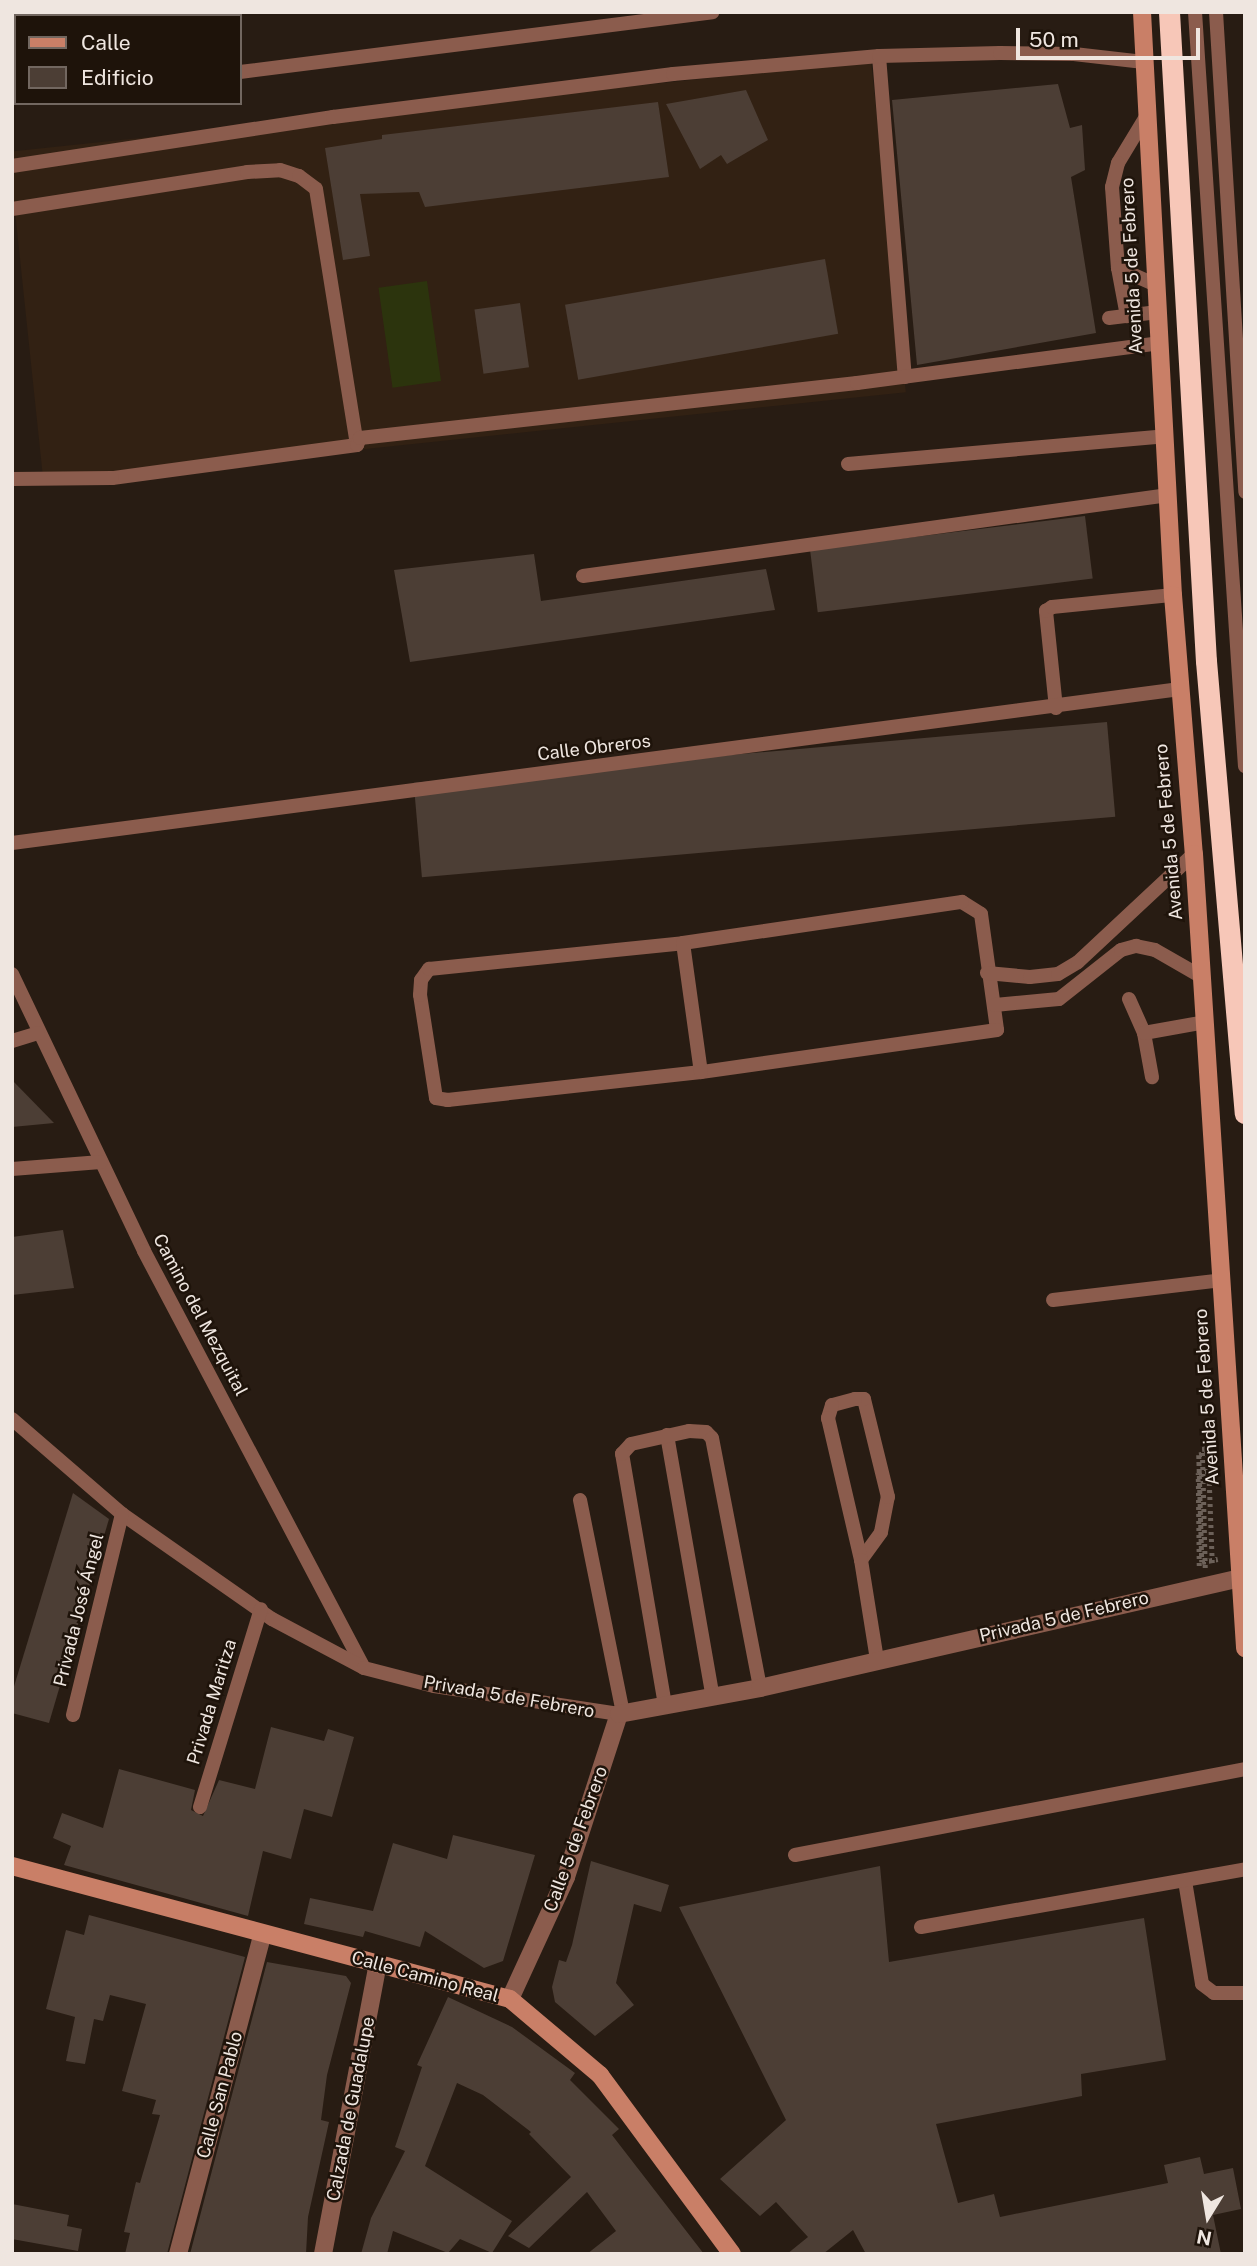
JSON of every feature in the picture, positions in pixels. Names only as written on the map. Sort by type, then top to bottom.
[{"type":"highway","points":[[1169,12],[1206,661],[1245,1113]]},
{"type":"main road","name":"Avenida 5 de Febrero","points":[[1142,12],[1173,595],[1206,1022],[1245,1648]]},
{"type":"main road","name":"Calle Camino Real","points":[[12,1866],[262,1937],[378,1964],[510,2000],[600,2075],[732,2254]]},
{"type":"street","name":"Privada 5 de Febrero","points":[[621,1714],[760,1688],[1205,1584],[1241,1578]]},
{"type":"street","name":"Calle 5 de Febrero","points":[[510,2000],[566,1877],[621,1714]]},
{"type":"street","name":"Calle San Pablo","points":[[178,2254],[262,1937]]},
{"type":"street","name":"Calzada de Guadalupe","points":[[323,2254],[378,1964]]},
{"type":"lane","points":[[242,72],[712,12]]},
{"type":"lane","points":[[1195,12],[1245,766]]},
{"type":"lane","points":[[1216,12],[1245,492]]},
{"type":"lane","points":[[12,166],[347,115],[673,74],[879,56],[1074,54],[1144,62]]},
{"type":"lane","points":[[879,56],[905,377]]},
{"type":"lane","points":[[1127,316],[1118,268],[1112,187],[1118,163],[1147,115]]},
{"type":"lane","points":[[14,208],[247,173],[280,170],[299,176],[316,189],[358,445]]},
{"type":"lane","points":[[1118,268],[1156,285]]},
{"type":"lane","points":[[1109,318],[1158,312]]},
{"type":"lane","points":[[358,445],[360,438],[905,377],[1160,343]]},
{"type":"lane","points":[[848,464],[1165,436]]},
{"type":"lane","points":[[12,479],[51,481],[113,478],[358,445]]},
{"type":"lane","points":[[583,576],[1168,495]]},
{"type":"lane","points":[[1056,708],[1046,611],[1052,607],[1173,595]]},
{"type":"lane","name":"Calle Obreros","points":[[12,843],[1056,708],[1180,689]]},
{"type":"lane","points":[[987,973],[1030,977],[1058,974],[1078,962],[1194,854]]},
{"type":"lane","points":[[962,902],[981,915],[987,973],[999,1024],[991,1032],[701,1072],[448,1100],[436,1098],[420,995],[429,968],[683,943],[962,902]]},
{"type":"lane","points":[[683,943],[701,1072]]},
{"type":"lane","points":[[995,1006],[1059,999],[1121,950],[1136,946],[1155,950],[1202,977]]},
{"type":"lane","name":"Camino del Mezquital","points":[[12,974],[101,1162],[364,1668]]},
{"type":"lane","points":[[1129,999],[1144,1033],[1152,1077]]},
{"type":"lane","points":[[1144,1033],[1206,1022]]},
{"type":"lane","points":[[12,1041],[38,1033]]},
{"type":"lane","points":[[12,1169],[101,1162]]},
{"type":"lane","points":[[1053,1300],[1222,1280]]},
{"type":"lane","points":[[861,1560],[881,1532],[888,1497],[864,1399],[855,1399],[832,1405],[828,1418],[861,1560],[877,1660]]},
{"type":"lane","name":"Privada 5 de Febrero","points":[[12,1419],[122,1514],[261,1609],[364,1668],[434,1686],[621,1714]]},
{"type":"lane","points":[[665,1705],[622,1454],[631,1444],[667,1435],[697,1432],[712,1438],[760,1688]]},
{"type":"lane","points":[[667,1435],[713,1698]]},
{"type":"lane","points":[[580,1500],[621,1714]]},
{"type":"lane","name":"Privada José Ángel","points":[[73,1715],[122,1514]]},
{"type":"lane","name":"Privada Maritza","points":[[200,1807],[261,1609]]},
{"type":"lane","points":[[795,1855],[1245,1769]]},
{"type":"lane","points":[[921,1927],[1245,1868]]},
{"type":"lane","points":[[1185,1881],[1202,1984],[1214,1993],[1245,1993]]},
{"type":"path","points":[[1198,1473],[1199,1567],[1212,1564],[1212,1551],[1211,1537],[1211,1523],[1208,1453],[1199,1455],[1202,1562],[1210,1560],[1218,1559],[1215,1447],[1202,1448],[1202,1461],[1204,1523],[1204,1548],[1205,1560],[1205,1572],[1205,1584]]},
{"type":"shaded area","points":[[871,61],[906,392],[44,483],[12,183],[12,151]]},
{"type":"green space","points":[[427,281],[441,381],[393,388],[378,288]]},
{"type":"building","points":[[1058,84],[1070,128],[1082,125],[1085,170],[1071,177],[1096,333],[917,365],[892,100]]},
{"type":"building","points":[[746,90],[768,140],[727,164],[721,155],[700,169],[666,104]]},
{"type":"building","points":[[658,102],[669,177],[425,207],[419,192],[360,194],[370,256],[343,260],[325,148],[382,139],[382,135]]},
{"type":"building","points":[[825,259],[838,334],[578,380],[565,305]]},
{"type":"building","points":[[520,303],[529,367],[483,374],[474,309]]},
{"type":"building","points":[[1085,516],[1093,579],[818,612],[810,550]]},
{"type":"building","points":[[534,554],[541,601],[766,569],[775,610],[410,662],[394,570]]},
{"type":"building","points":[[1107,722],[1115,817],[422,877],[414,783]]},
{"type":"building","points":[[12,1080],[54,1123],[12,1127]]},
{"type":"building","points":[[63,1230],[74,1288],[12,1295],[12,1237]]},
{"type":"building","points":[[73,1493],[109,1519],[49,1723],[12,1713],[12,1693]]},
{"type":"building","points":[[271,1727],[324,1741],[328,1729],[354,1737],[332,1817],[304,1809],[291,1859],[263,1851],[248,1916],[64,1865],[71,1846],[53,1838],[62,1813],[103,1828],[119,1769],[195,1790],[191,1810],[203,1816],[219,1780],[255,1789]]},
{"type":"building","points":[[453,1835],[535,1855],[503,1961],[484,1968],[425,1931],[420,1947],[365,1931],[363,1937],[304,1924],[310,1898],[373,1911],[393,1843],[447,1859]]},
{"type":"building","points":[[591,1861],[669,1885],[661,1912],[634,1904],[616,1983],[634,2005],[595,2036],[555,2002],[552,1987],[559,1960],[566,1962],[572,1945]]},
{"type":"building","points":[[880,1866],[889,1962],[1144,1918],[1166,2060],[1081,2074],[1082,2096],[936,2124],[958,2203],[994,2194],[1000,2217],[1168,2183],[1164,2165],[1200,2157],[1204,2174],[1233,2168],[1241,2209],[1213,2215],[1221,2254],[866,2254],[853,2230],[823,2254],[787,2254],[808,2237],[776,2202],[760,2216],[720,2179],[786,2120],[679,1907]]},
{"type":"building","points":[[89,1915],[245,1957],[167,2254],[125,2254],[130,2233],[124,2232],[136,2182],[140,2183],[160,2115],[152,2114],[156,2100],[122,2091],[146,2004],[110,1995],[103,2021],[94,2019],[85,2064],[66,2061],[75,2017],[46,2009],[66,1930],[84,1935]]},
{"type":"building","points":[[267,1962],[346,1976],[351,1983],[327,2075],[321,2120],[329,2122],[308,2217],[306,2254],[190,2254]]},
{"type":"building","points":[[448,1997],[512,2027],[575,2073],[570,2080],[619,2129],[612,2135],[704,2254],[587,2254],[616,2231],[587,2192],[529,2248],[508,2236],[571,2177],[529,2134],[531,2132],[483,2095],[457,2083],[425,2166],[512,2221],[492,2253],[460,2239],[448,2253],[393,2231],[387,2254],[361,2254],[371,2218],[405,2151],[395,2147],[422,2067],[417,2065]]},
{"type":"building","points":[[12,2204],[69,2215],[67,2226],[82,2229],[78,2251],[12,2239]]}]
